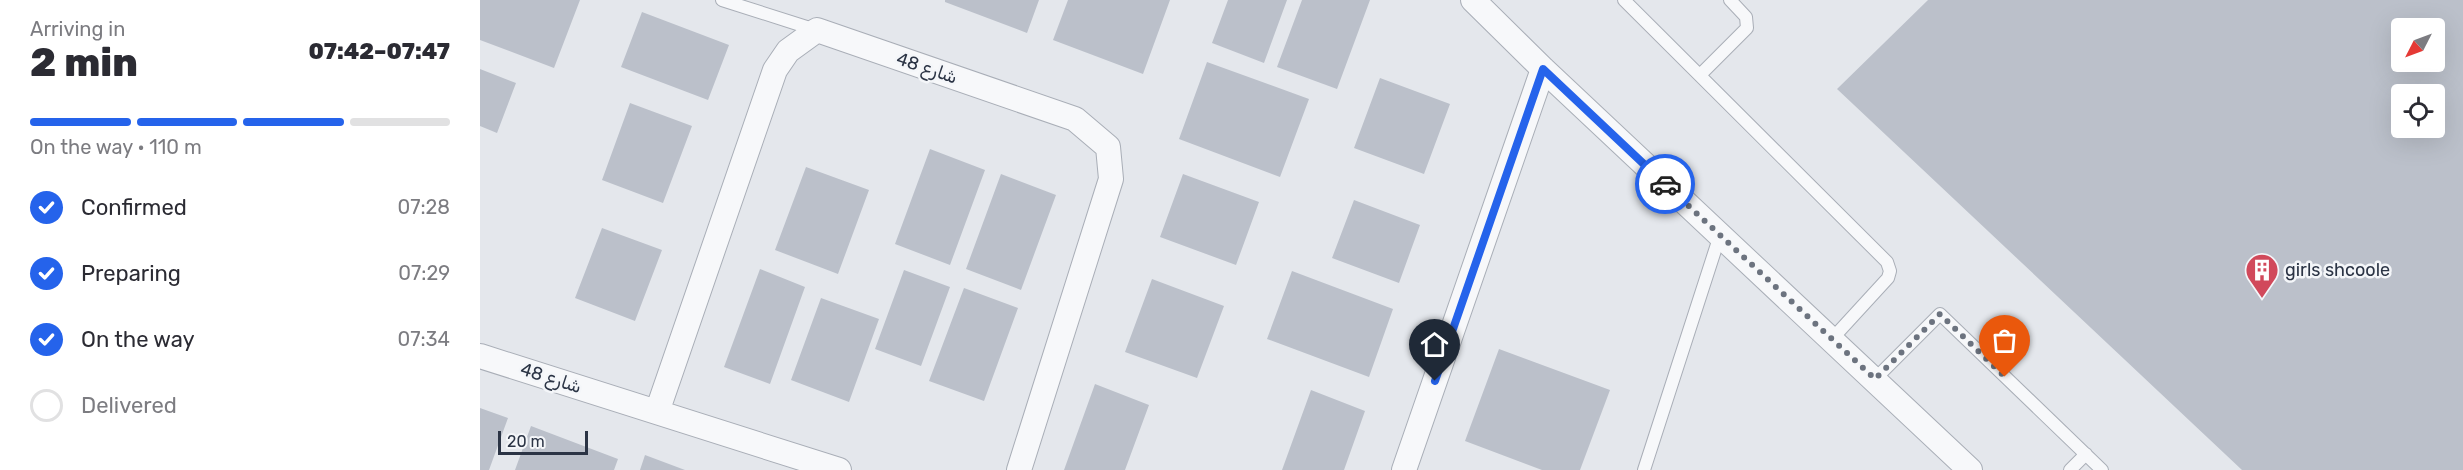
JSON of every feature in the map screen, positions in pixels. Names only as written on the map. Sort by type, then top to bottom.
[{"type":"street","points":[[1473,0],[1543,69],[1970,470]]},
{"type":"street","points":[[657,412],[775,70],[788,51],[817,30]]},
{"type":"street","name":"شارع 48","points":[[817,30],[1075,119],[1108,147],[1111,179],[1019,470]]},
{"type":"street","points":[[1404,470],[1543,69]]},
{"type":"street","name":"شارع 48","points":[[480,356],[839,470]]},
{"type":"lane","points":[[722,0],[817,30]]},
{"type":"lane","points":[[1624,0],[1887,262],[1890,271],[1888,278],[1832,339]]},
{"type":"lane","points":[[1700,75],[1747,28],[1746,17],[1730,0]]},
{"type":"lane","points":[[1644,470],[1720,235]]},
{"type":"lane","points":[[1875,379],[1940,314],[2102,470]]},
{"type":"lane","points":[[2070,470],[2086,454]]},
{"type":"building","points":[[480,0],[580,0],[554,68],[480,40]]},
{"type":"building","points":[[945,0],[1039,0],[1027,33],[945,2]]},
{"type":"building","points":[[1068,0],[1170,0],[1143,74],[1053,40]]},
{"type":"building","points":[[1228,0],[1287,0],[1264,63],[1212,43]]},
{"type":"building","points":[[1302,0],[1370,0],[1337,89],[1277,67]]},
{"type":"building","name":"girls shcoole","points":[[1928,0],[2463,0],[2463,470],[2242,470],[1837,89]]},
{"type":"building","points":[[642,12],[729,45],[708,100],[621,67]]},
{"type":"building","points":[[1207,62],[1309,99],[1280,177],[1179,139]]},
{"type":"building","points":[[480,69],[516,83],[497,133],[480,126]]},
{"type":"building","points":[[1380,78],[1450,104],[1424,174],[1354,148]]},
{"type":"building","points":[[630,103],[692,126],[663,203],[602,180]]},
{"type":"building","points":[[930,149],[985,170],[950,265],[895,244]]},
{"type":"building","points":[[806,167],[869,190],[838,274],[775,250]]},
{"type":"building","points":[[1001,174],[1056,195],[1021,290],[966,269]]},
{"type":"building","points":[[1183,174],[1259,202],[1236,265],[1160,237]]},
{"type":"building","points":[[1354,200],[1420,225],[1399,283],[1332,258]]},
{"type":"building","points":[[602,228],[662,250],[635,321],[575,298]]},
{"type":"building","points":[[760,269],[805,287],[770,384],[724,367]]},
{"type":"building","points":[[904,270],[950,287],[921,366],[875,349]]},
{"type":"building","points":[[1292,271],[1393,309],[1369,377],[1267,339]]},
{"type":"building","points":[[1152,279],[1224,306],[1197,378],[1125,352]]},
{"type":"building","points":[[964,288],[1018,308],[984,401],[929,381]]},
{"type":"building","points":[[821,298],[879,319],[849,402],[791,380]]},
{"type":"building","points":[[1499,349],[1610,390],[1580,470],[1542,470],[1465,441]]},
{"type":"building","points":[[1095,384],[1149,405],[1125,470],[1064,470]]},
{"type":"building","points":[[1311,390],[1365,411],[1344,470],[1282,470]]},
{"type":"building","points":[[480,408],[508,418],[489,470],[480,470]]},
{"type":"building","points":[[531,426],[618,459],[614,470],[515,470]]},
{"type":"building","points":[[645,455],[685,470],[640,470]]},
{"type":"way so far","points":[[1665,184],[1875,379],[1940,314],[2005,377]]},
{"type":"place","name":"girls shcoole","points":[[2262,299]]},
{"type":"route","points":[[1435,381],[1543,69],[1665,184]]}]
